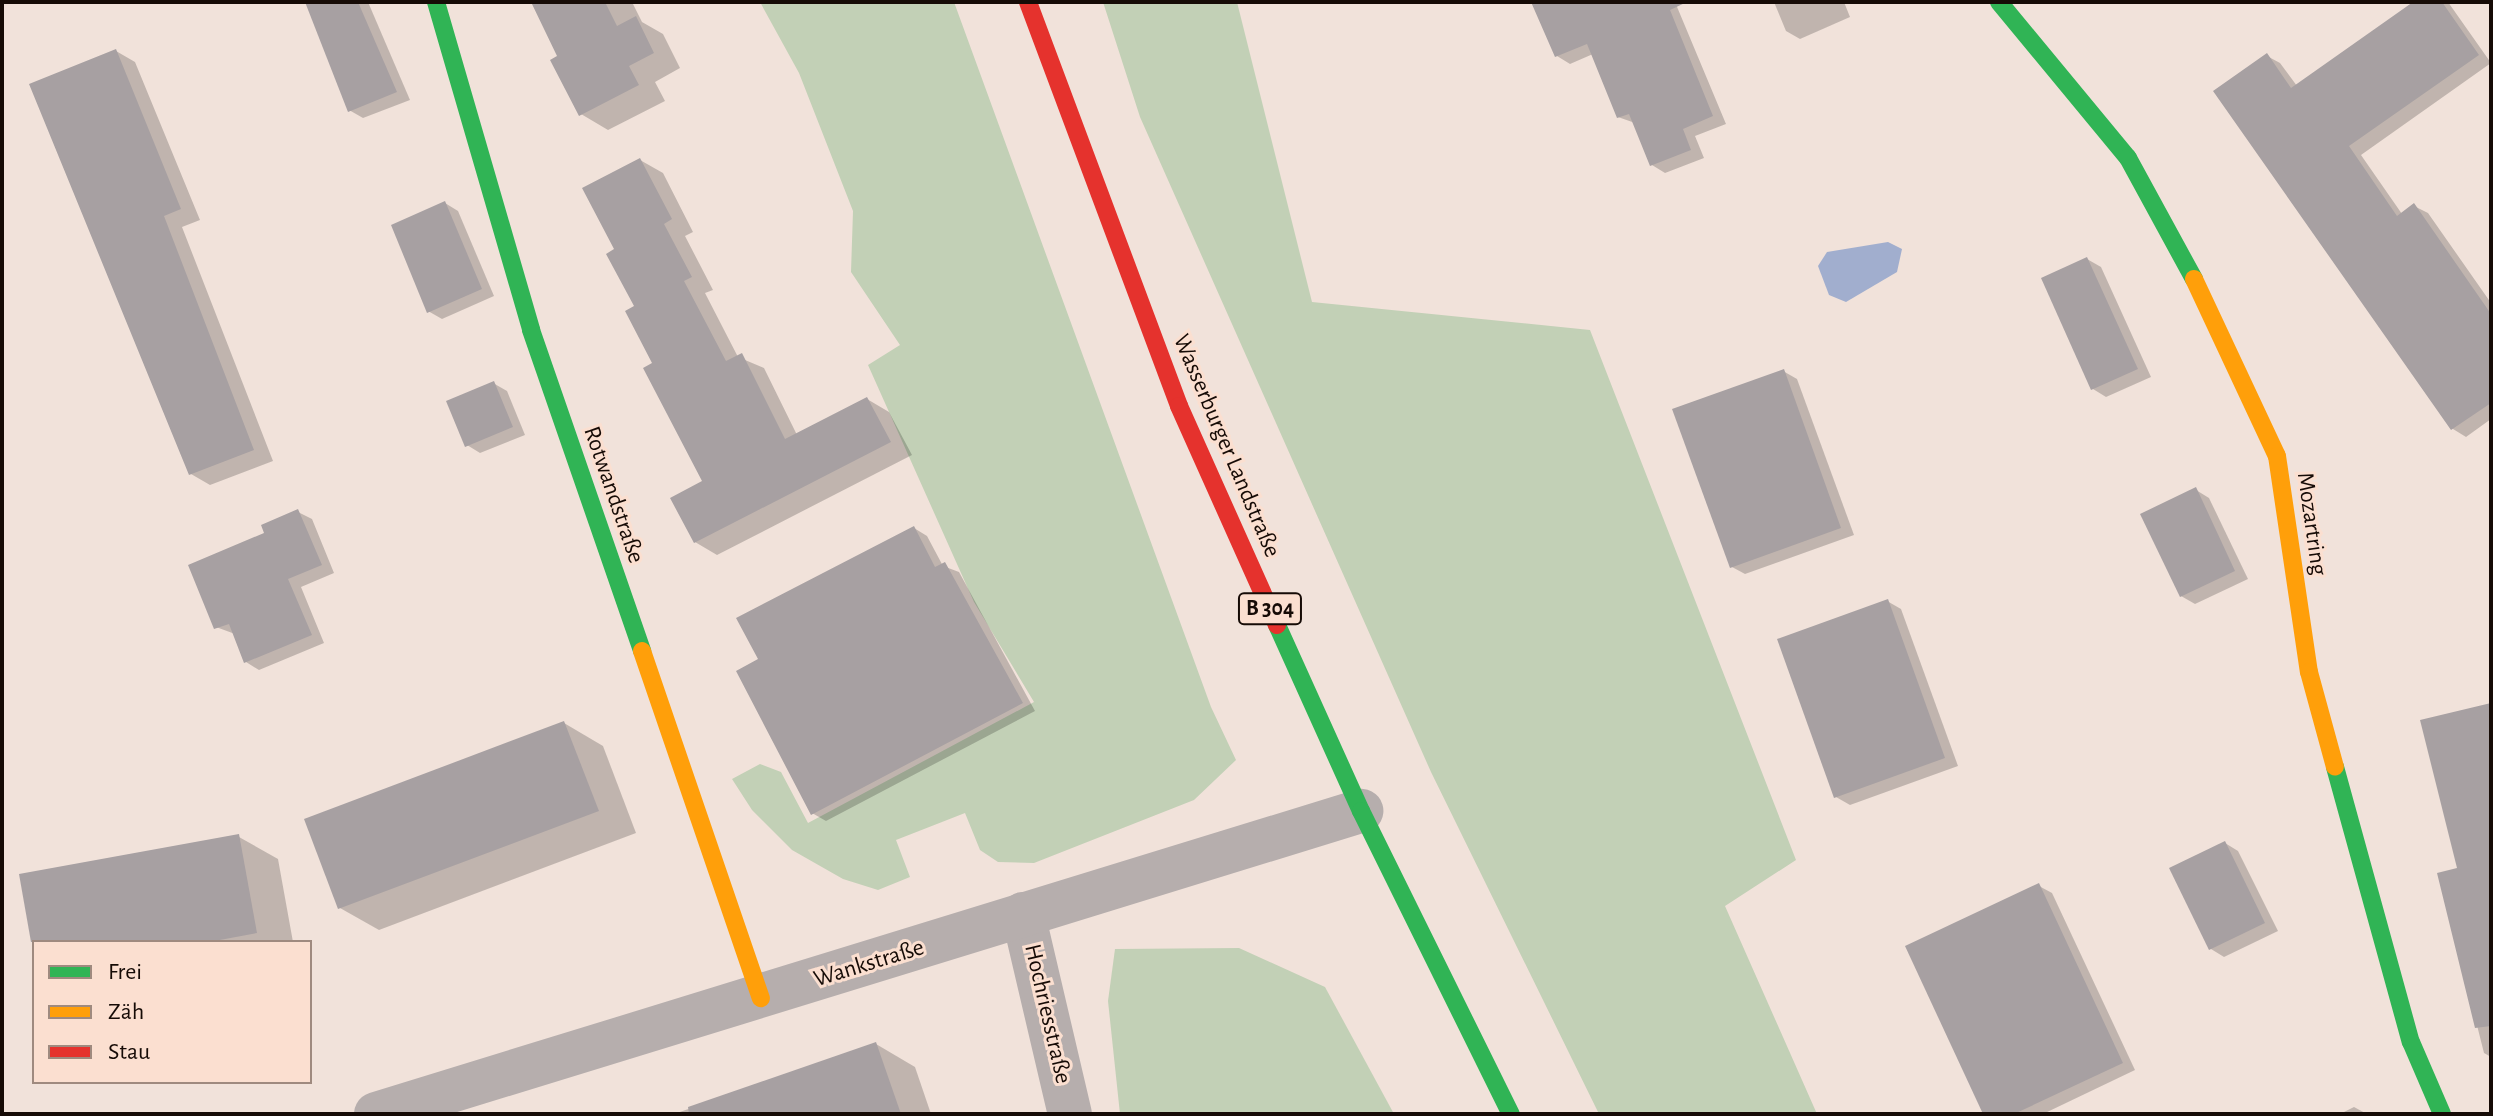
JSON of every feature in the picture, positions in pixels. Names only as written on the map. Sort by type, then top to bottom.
[{"type":"street","name":"Rotwandstraße","points":[[436,2],[531,330],[761,998]]},
{"type":"street","name":"Wasserburger Landstraße","points":[[1028,2],[1179,406],[1361,811],[1511,1114]]},
{"type":"street","name":"Mozartring","points":[[1999,2],[2128,158],[2193,277],[2277,456],[2309,672],[2411,1042],[2442,1114]]},
{"type":"street","name":"Wankstraße","points":[[376,1114],[1361,811]]},
{"type":"street","name":"Hochriesstraße","points":[[1023,914],[1070,1114]]},
{"type":"green space","points":[[760,2],[954,2],[1211,707],[1236,760],[1194,800],[1034,863],[998,862],[980,850],[965,813],[896,840],[910,877],[878,890],[843,879],[792,850],[752,810],[732,779],[760,764],[781,772],[808,823],[1034,702],[974,602],[868,365],[900,345],[851,272],[853,211],[799,73]]},
{"type":"green space","points":[[1103,2],[1237,2],[1312,302],[1590,330],[1796,860],[1725,906],[1817,1114],[1599,1114],[1431,772],[1140,117]]},
{"type":"green space","points":[[1239,948],[1325,987],[1394,1114],[1120,1114],[1108,1001],[1115,949]]},
{"type":"water","points":[[1888,242],[1902,249],[1897,272],[1846,302],[1829,295],[1818,266],[1827,252]]},
{"type":"building","points":[[305,2],[358,2],[397,92],[348,112]]},
{"type":"building","points":[[531,2],[605,2],[617,26],[636,16],[654,53],[629,66],[639,85],[579,116],[550,60],[557,56]]},
{"type":"building","points":[[1531,2],[1687,2],[1670,10],[1713,116],[1683,129],[1691,150],[1650,166],[1629,114],[1617,118],[1587,44],[1555,57]]},
{"type":"building","points":[[2413,2],[2442,2],[2479,55],[2349,146],[2397,216],[2414,203],[2491,314],[2491,403],[2451,430],[2213,91],[2267,53],[2291,88]]},
{"type":"building","points":[[116,49],[181,209],[164,216],[254,450],[189,475],[29,84]]},
{"type":"building","points":[[640,158],[672,219],[664,224],[692,277],[684,281],[726,361],[742,353],[785,439],[867,397],[891,442],[694,543],[670,498],[702,481],[643,368],[652,363],[625,311],[634,306],[606,254],[614,249],[582,188]]},
{"type":"building","points":[[445,201],[482,289],[427,313],[391,225]]},
{"type":"building","points":[[2087,257],[2138,369],[2091,390],[2041,278]]},
{"type":"building","points":[[1784,369],[1841,528],[1730,568],[1672,409]]},
{"type":"building","points":[[494,381],[513,427],[465,447],[446,401]]},
{"type":"building","points":[[2196,487],[2235,571],[2180,597],[2140,514]]},
{"type":"building","points":[[298,509],[322,565],[288,579],[312,635],[244,663],[229,624],[214,629],[188,565],[264,533],[261,525]]},
{"type":"building","points":[[914,526],[935,567],[945,562],[1023,703],[811,815],[736,671],[758,659],[736,618]]},
{"type":"building","points":[[1888,599],[1945,758],[1834,798],[1777,639]]},
{"type":"building","points":[[2491,703],[2491,1026],[2475,1028],[2437,873],[2457,868],[2420,720]]},
{"type":"building","points":[[564,721],[599,811],[338,909],[304,819]]},
{"type":"building","points":[[239,834],[257,933],[220,940],[31,942],[19,874]]},
{"type":"building","points":[[2225,841],[2265,923],[2209,950],[2169,868]]},
{"type":"building","points":[[2039,883],[2123,1063],[2014,1114],[1983,1114],[1905,946]]},
{"type":"building","points":[[876,1042],[901,1114],[689,1114],[688,1107]]},
{"type":"traffic: fast","points":[[436,2],[531,330],[642,651]]},
{"type":"traffic: fast","points":[[1999,2],[2128,158],[2194,279]]},
{"type":"traffic: fast","points":[[1277,625],[1361,811],[1511,1114]]},
{"type":"traffic: fast","points":[[2335,767],[2411,1042],[2442,1114]]},
{"type":"traffic: slow","points":[[2194,279],[2277,456],[2309,672],[2335,767]]},
{"type":"traffic: slow","points":[[642,651],[761,998]]},
{"type":"traffic: jam","points":[[1028,2],[1179,406],[1277,625]]}]
